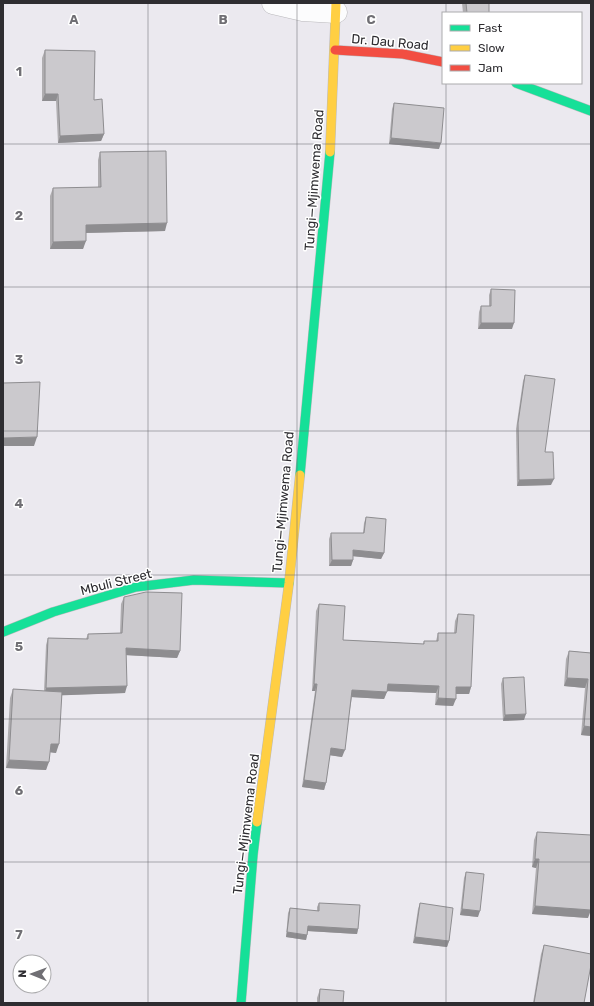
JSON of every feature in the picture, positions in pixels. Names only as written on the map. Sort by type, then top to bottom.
[{"type":"street","points":[[273,3],[303,10],[336,8]]},
{"type":"street","name":"Tungi—Mjimwema Road","points":[[242,1003],[253,855],[289,583],[330,161],[336,8]]},
{"type":"street","name":"Dr. Dau Road","points":[[334,50],[391,54],[435,59],[442,62]]},
{"type":"street","points":[[519,84],[591,111]]},
{"type":"street","name":"Mbuli Street","points":[[3,632],[53,612],[136,587],[194,580],[289,583]]},
{"type":"building","points":[[466,3],[489,3],[489,12],[467,12]]},
{"type":"building","points":[[45,50],[95,51],[94,100],[102,99],[104,134],[60,136],[58,94],[45,94]]},
{"type":"building","points":[[394,103],[444,108],[441,143],[391,138]]},
{"type":"building","points":[[166,151],[167,223],[86,225],[86,241],[53,242],[53,188],[101,187],[100,152]]},
{"type":"building","points":[[491,289],[515,290],[514,323],[481,323],[481,306],[491,306]]},
{"type":"building","points":[[525,375],[555,379],[545,452],[553,452],[554,479],[519,480],[518,423]]},
{"type":"building","points":[[40,382],[37,437],[3,438],[3,383]]},
{"type":"building","points":[[366,517],[386,519],[384,553],[353,550],[353,560],[332,560],[331,533],[364,533]]},
{"type":"building","points":[[146,592],[182,593],[180,651],[126,648],[127,686],[46,688],[48,638],[88,639],[88,634],[122,633],[124,597]]},
{"type":"building","points":[[319,604],[345,606],[343,640],[424,644],[424,641],[438,641],[438,633],[456,633],[458,614],[474,615],[471,687],[456,687],[456,699],[438,698],[439,686],[388,684],[387,692],[352,690],[345,750],[331,748],[326,783],[304,780],[317,684],[314,684]]},
{"type":"building","points":[[569,651],[591,653],[591,727],[584,726],[588,679],[567,678]]},
{"type":"building","points":[[524,677],[526,714],[505,715],[503,678]]},
{"type":"building","points":[[13,689],[62,692],[59,744],[51,744],[49,762],[9,760]]},
{"type":"building","points":[[537,832],[591,835],[591,910],[535,906],[539,859],[535,859]]},
{"type":"building","points":[[466,872],[484,874],[480,911],[462,909]]},
{"type":"building","points":[[319,903],[360,905],[358,929],[308,926],[307,935],[287,932],[290,908],[319,911]]},
{"type":"building","points":[[420,903],[453,908],[449,941],[415,937]]},
{"type":"building","points":[[544,945],[591,954],[591,965],[584,1003],[534,1003]]},
{"type":"building","points":[[320,989],[344,991],[343,1003],[319,1003]]},
{"type":"traffic: fast","points":[[519,84],[591,111]]},
{"type":"traffic: fast","points":[[300,475],[330,152]]},
{"type":"traffic: fast","points":[[3,632],[53,612],[136,587],[194,580],[289,583]]},
{"type":"traffic: fast","points":[[241,1003],[257,822]]},
{"type":"traffic: slow","points":[[330,152],[336,3]]},
{"type":"traffic: slow","points":[[257,822],[289,583],[300,475]]},
{"type":"traffic: jam","points":[[335,50],[403,54],[442,62]]}]
